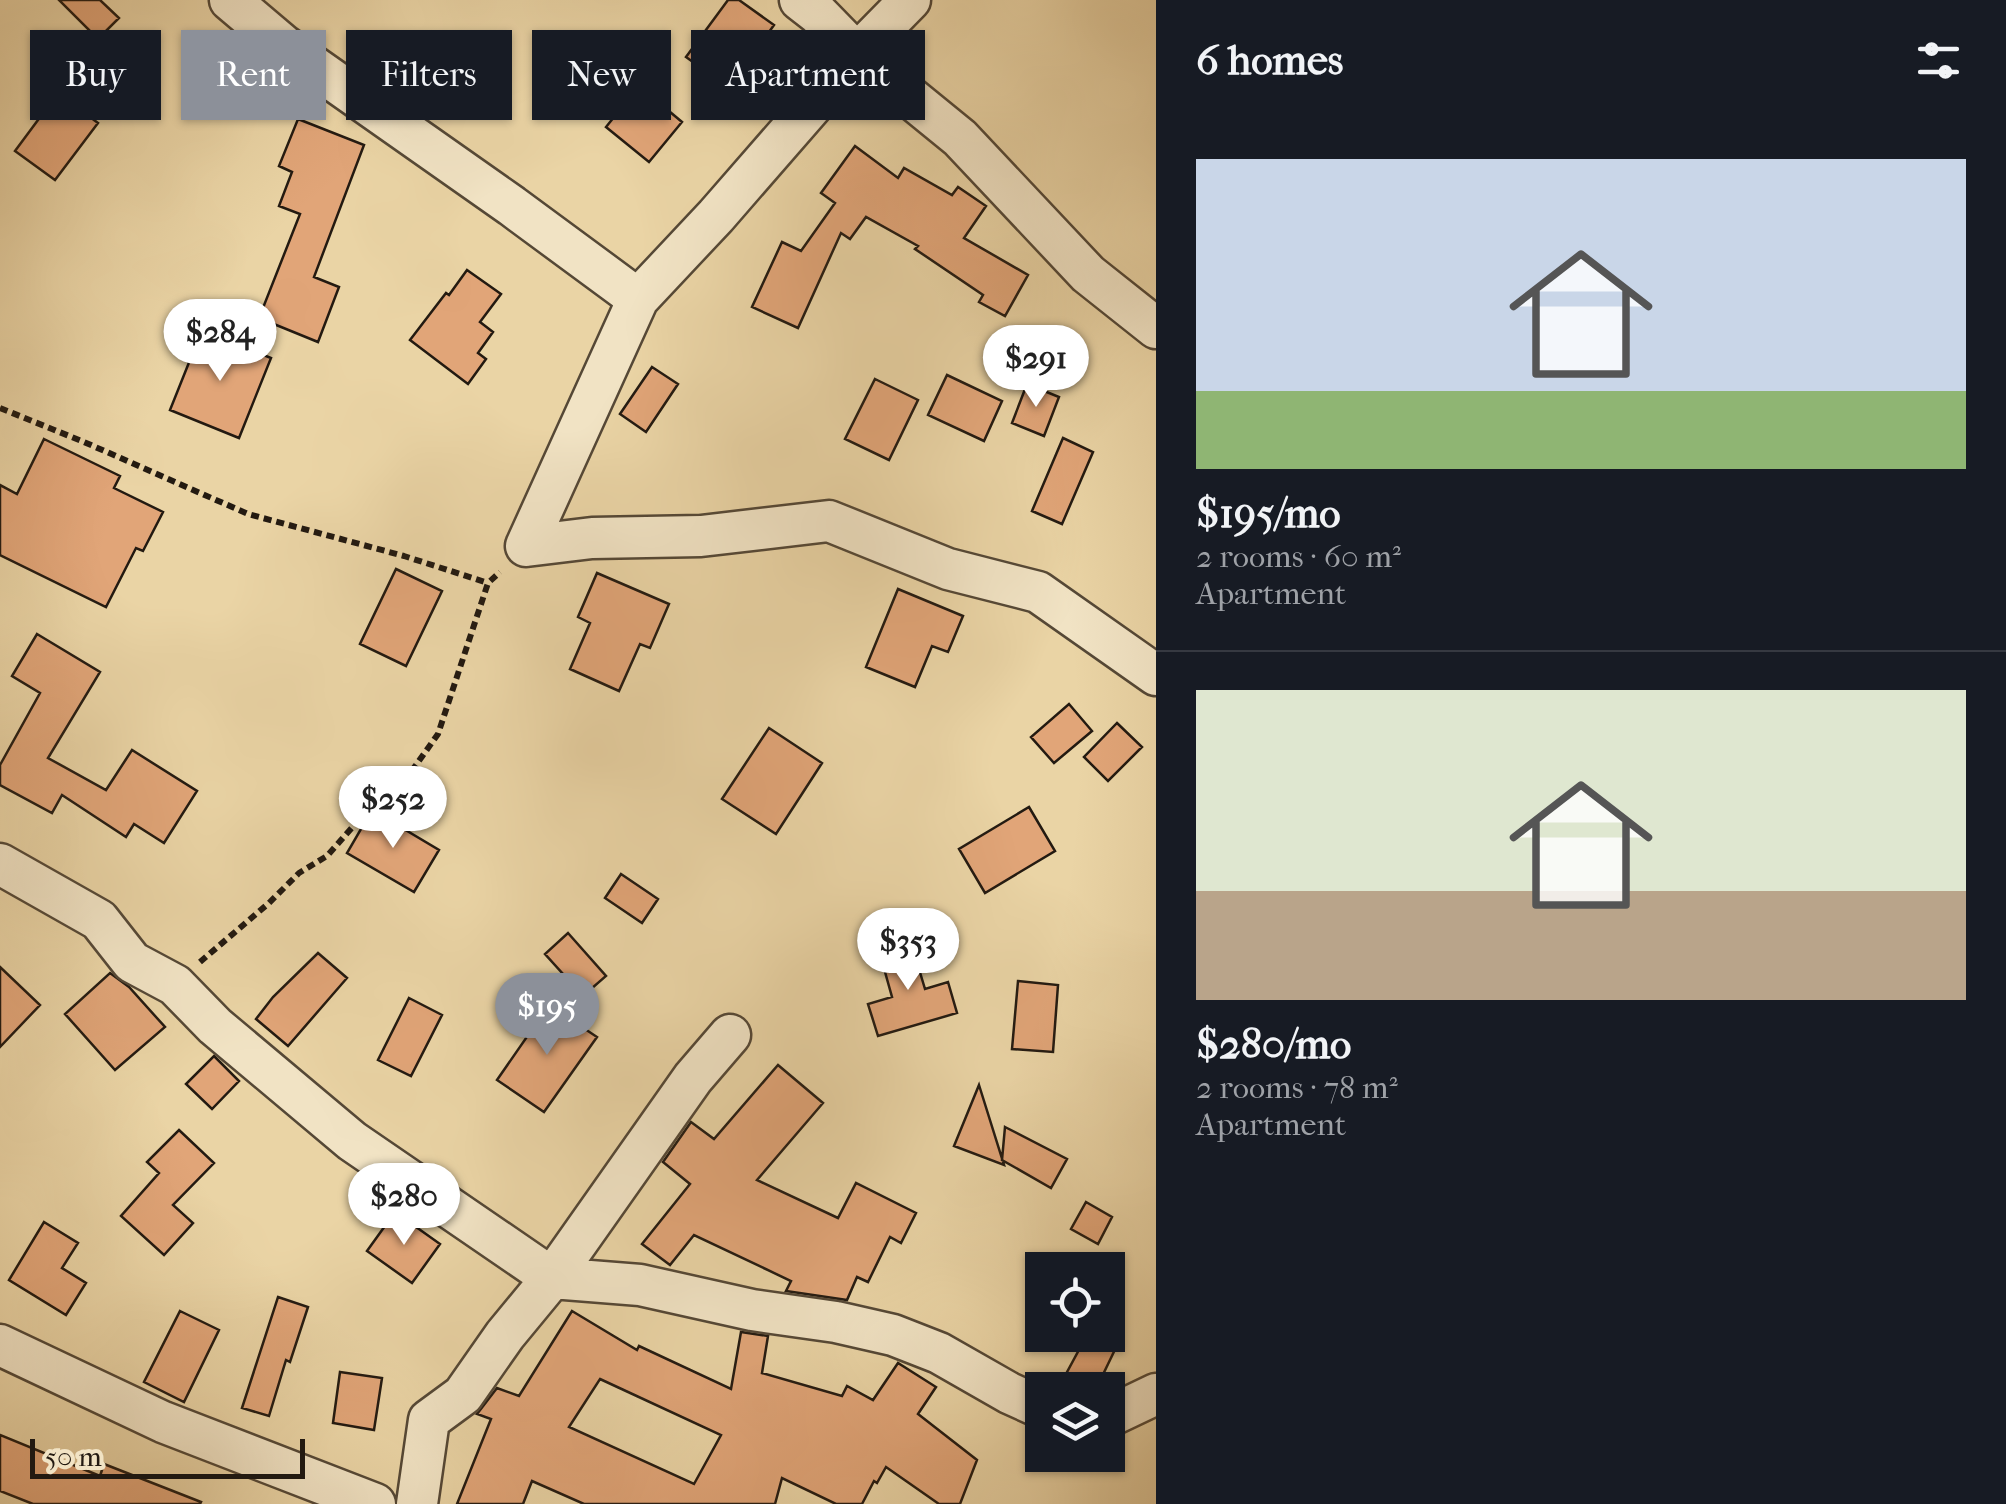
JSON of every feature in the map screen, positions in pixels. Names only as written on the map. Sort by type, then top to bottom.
[{"type":"street","points":[[800,0],[834,30]]},
{"type":"street","points":[[881,30],[910,0]]},
{"type":"street","points":[[232,1],[283,44],[638,299]]},
{"type":"street","points":[[925,109],[960,138],[1088,274],[1156,328]]},
{"type":"street","points":[[526,546],[638,299],[800,120]]},
{"type":"street","points":[[526,546],[592,538],[700,536],[829,520],[948,568],[1038,592],[1156,676]]},
{"type":"street","points":[[0,864],[99,920],[132,962],[175,985],[215,1026],[352,1142],[552,1278],[640,1286],[893,1335],[939,1353],[1025,1400]]},
{"type":"street","points":[[416,1504],[429,1420],[462,1395],[505,1334],[552,1278],[693,1078],[730,1035]]},
{"type":"street","points":[[0,1345],[164,1422],[375,1504]]},
{"type":"street","points":[[1125,1408],[1156,1394]]},
{"type":"path","points":[[0,408],[248,514],[488,583]]},
{"type":"path","points":[[175,985],[299,873],[327,856],[363,815],[404,780],[438,734],[488,583],[526,546]]},
{"type":"building","points":[[59,0],[100,0],[119,18],[107,30],[89,30]]},
{"type":"building","points":[[728,0],[739,0],[774,25],[770,30],[706,30]]},
{"type":"building","points":[[671,113],[682,122],[649,162],[606,127],[612,120],[671,120]]},
{"type":"building","points":[[38,120],[98,123],[55,180],[15,151]]},
{"type":"building","points":[[298,120],[364,145],[314,277],[339,287],[318,342],[259,318],[300,214],[279,206],[292,172],[279,166]]},
{"type":"building","points":[[855,146],[898,178],[904,168],[952,195],[958,187],[986,206],[964,238],[1028,275],[1005,316],[979,302],[983,295],[915,249],[918,246],[866,217],[850,239],[841,233],[798,328],[752,307],[782,242],[801,251],[835,203],[821,193]]},
{"type":"building","points":[[467,270],[501,294],[480,322],[493,332],[478,353],[486,359],[468,384],[410,340]]},
{"type":"building","points":[[202,330],[271,358],[239,438],[170,410]]},
{"type":"building","points":[[652,367],[678,384],[646,432],[620,414]]},
{"type":"building","points":[[947,375],[1002,401],[984,441],[928,415]]},
{"type":"building","points":[[875,379],[918,400],[889,460],[845,439]]},
{"type":"building","points":[[1027,384],[1059,397],[1044,436],[1012,423]]},
{"type":"building","points":[[1063,438],[1093,452],[1062,524],[1032,511]]},
{"type":"building","points":[[44,439],[120,476],[114,488],[163,512],[143,551],[136,548],[106,607],[0,555],[0,485],[17,494]]},
{"type":"building","points":[[396,569],[442,591],[406,666],[360,644]]},
{"type":"building","points":[[597,573],[669,604],[650,648],[640,644],[619,691],[570,669],[590,623],[578,617]]},
{"type":"building","points":[[898,589],[963,616],[948,652],[932,646],[915,687],[866,667]]},
{"type":"building","points":[[37,634],[100,672],[48,758],[106,790],[132,750],[197,791],[164,843],[134,824],[126,837],[62,795],[52,813],[0,785],[0,765],[40,693],[12,676]]},
{"type":"building","points":[[1069,704],[1092,731],[1054,763],[1031,737]]},
{"type":"building","points":[[1117,723],[1142,747],[1108,781],[1084,757]]},
{"type":"building","points":[[769,728],[822,763],[776,834],[722,799]]},
{"type":"building","points":[[1029,807],[1055,851],[985,893],[959,849]]},
{"type":"building","points":[[372,810],[439,850],[414,892],[347,853]]},
{"type":"building","points":[[621,874],[658,899],[642,923],[605,898]]},
{"type":"building","points":[[568,933],[606,976],[583,996],[545,954]]},
{"type":"building","points":[[910,939],[925,989],[948,982],[957,1013],[878,1036],[868,1004],[892,997],[878,947]]},
{"type":"building","points":[[318,953],[347,978],[288,1046],[256,1019]]},
{"type":"building","points":[[0,967],[40,1005],[0,1047]]},
{"type":"building","points":[[110,973],[129,987],[165,1027],[115,1070],[65,1014]]},
{"type":"building","points":[[1018,981],[1058,985],[1053,1052],[1012,1049]]},
{"type":"building","points":[[409,998],[442,1015],[411,1076],[378,1060]]},
{"type":"building","points":[[549,1005],[597,1037],[544,1112],[497,1080]]},
{"type":"building","points":[[214,1056],[239,1081],[212,1109],[186,1084]]},
{"type":"building","points":[[778,1065],[823,1103],[757,1180],[838,1218],[856,1183],[916,1213],[901,1243],[890,1237],[868,1282],[857,1277],[847,1300],[786,1291],[791,1281],[694,1235],[670,1265],[642,1244],[690,1184],[663,1162],[691,1122],[714,1139]]},
{"type":"building","points":[[979,1085],[1004,1165],[954,1146]]},
{"type":"building","points":[[1005,1127],[1067,1159],[1051,1188],[1002,1160]]},
{"type":"building","points":[[179,1130],[214,1163],[173,1205],[193,1223],[164,1255],[121,1216],[159,1173],[147,1162]]},
{"type":"building","points":[[1086,1202],[1112,1217],[1098,1244],[1071,1229]]},
{"type":"building","points":[[395,1212],[440,1244],[412,1283],[367,1251]]},
{"type":"building","points":[[44,1222],[78,1243],[62,1268],[86,1283],[66,1315],[9,1280]]},
{"type":"building","points":[[278,1297],[308,1307],[269,1416],[242,1408]]},
{"type":"building","points":[[180,1311],[219,1330],[184,1402],[144,1382]]},
{"type":"building","points":[[572,1311],[637,1350],[639,1346],[731,1389],[741,1332],[768,1336],[762,1373],[842,1396],[847,1386],[873,1400],[898,1363],[936,1387],[918,1414],[977,1460],[960,1504],[939,1504],[886,1467],[862,1504],[836,1504],[782,1478],[775,1504],[584,1504],[532,1481],[523,1504],[457,1504],[491,1419],[477,1414],[497,1388],[519,1396]],"holes":[[[600,1379],[721,1435],[694,1484],[569,1427]]]},
{"type":"building","points":[[1078,1352],[1114,1352],[1104,1372],[1067,1372]]},
{"type":"building","points":[[340,1372],[382,1378],[374,1430],[333,1423]]},
{"type":"building","points":[[0,1435],[100,1476],[104,1464],[201,1502],[33,1504],[0,1491]]}]
